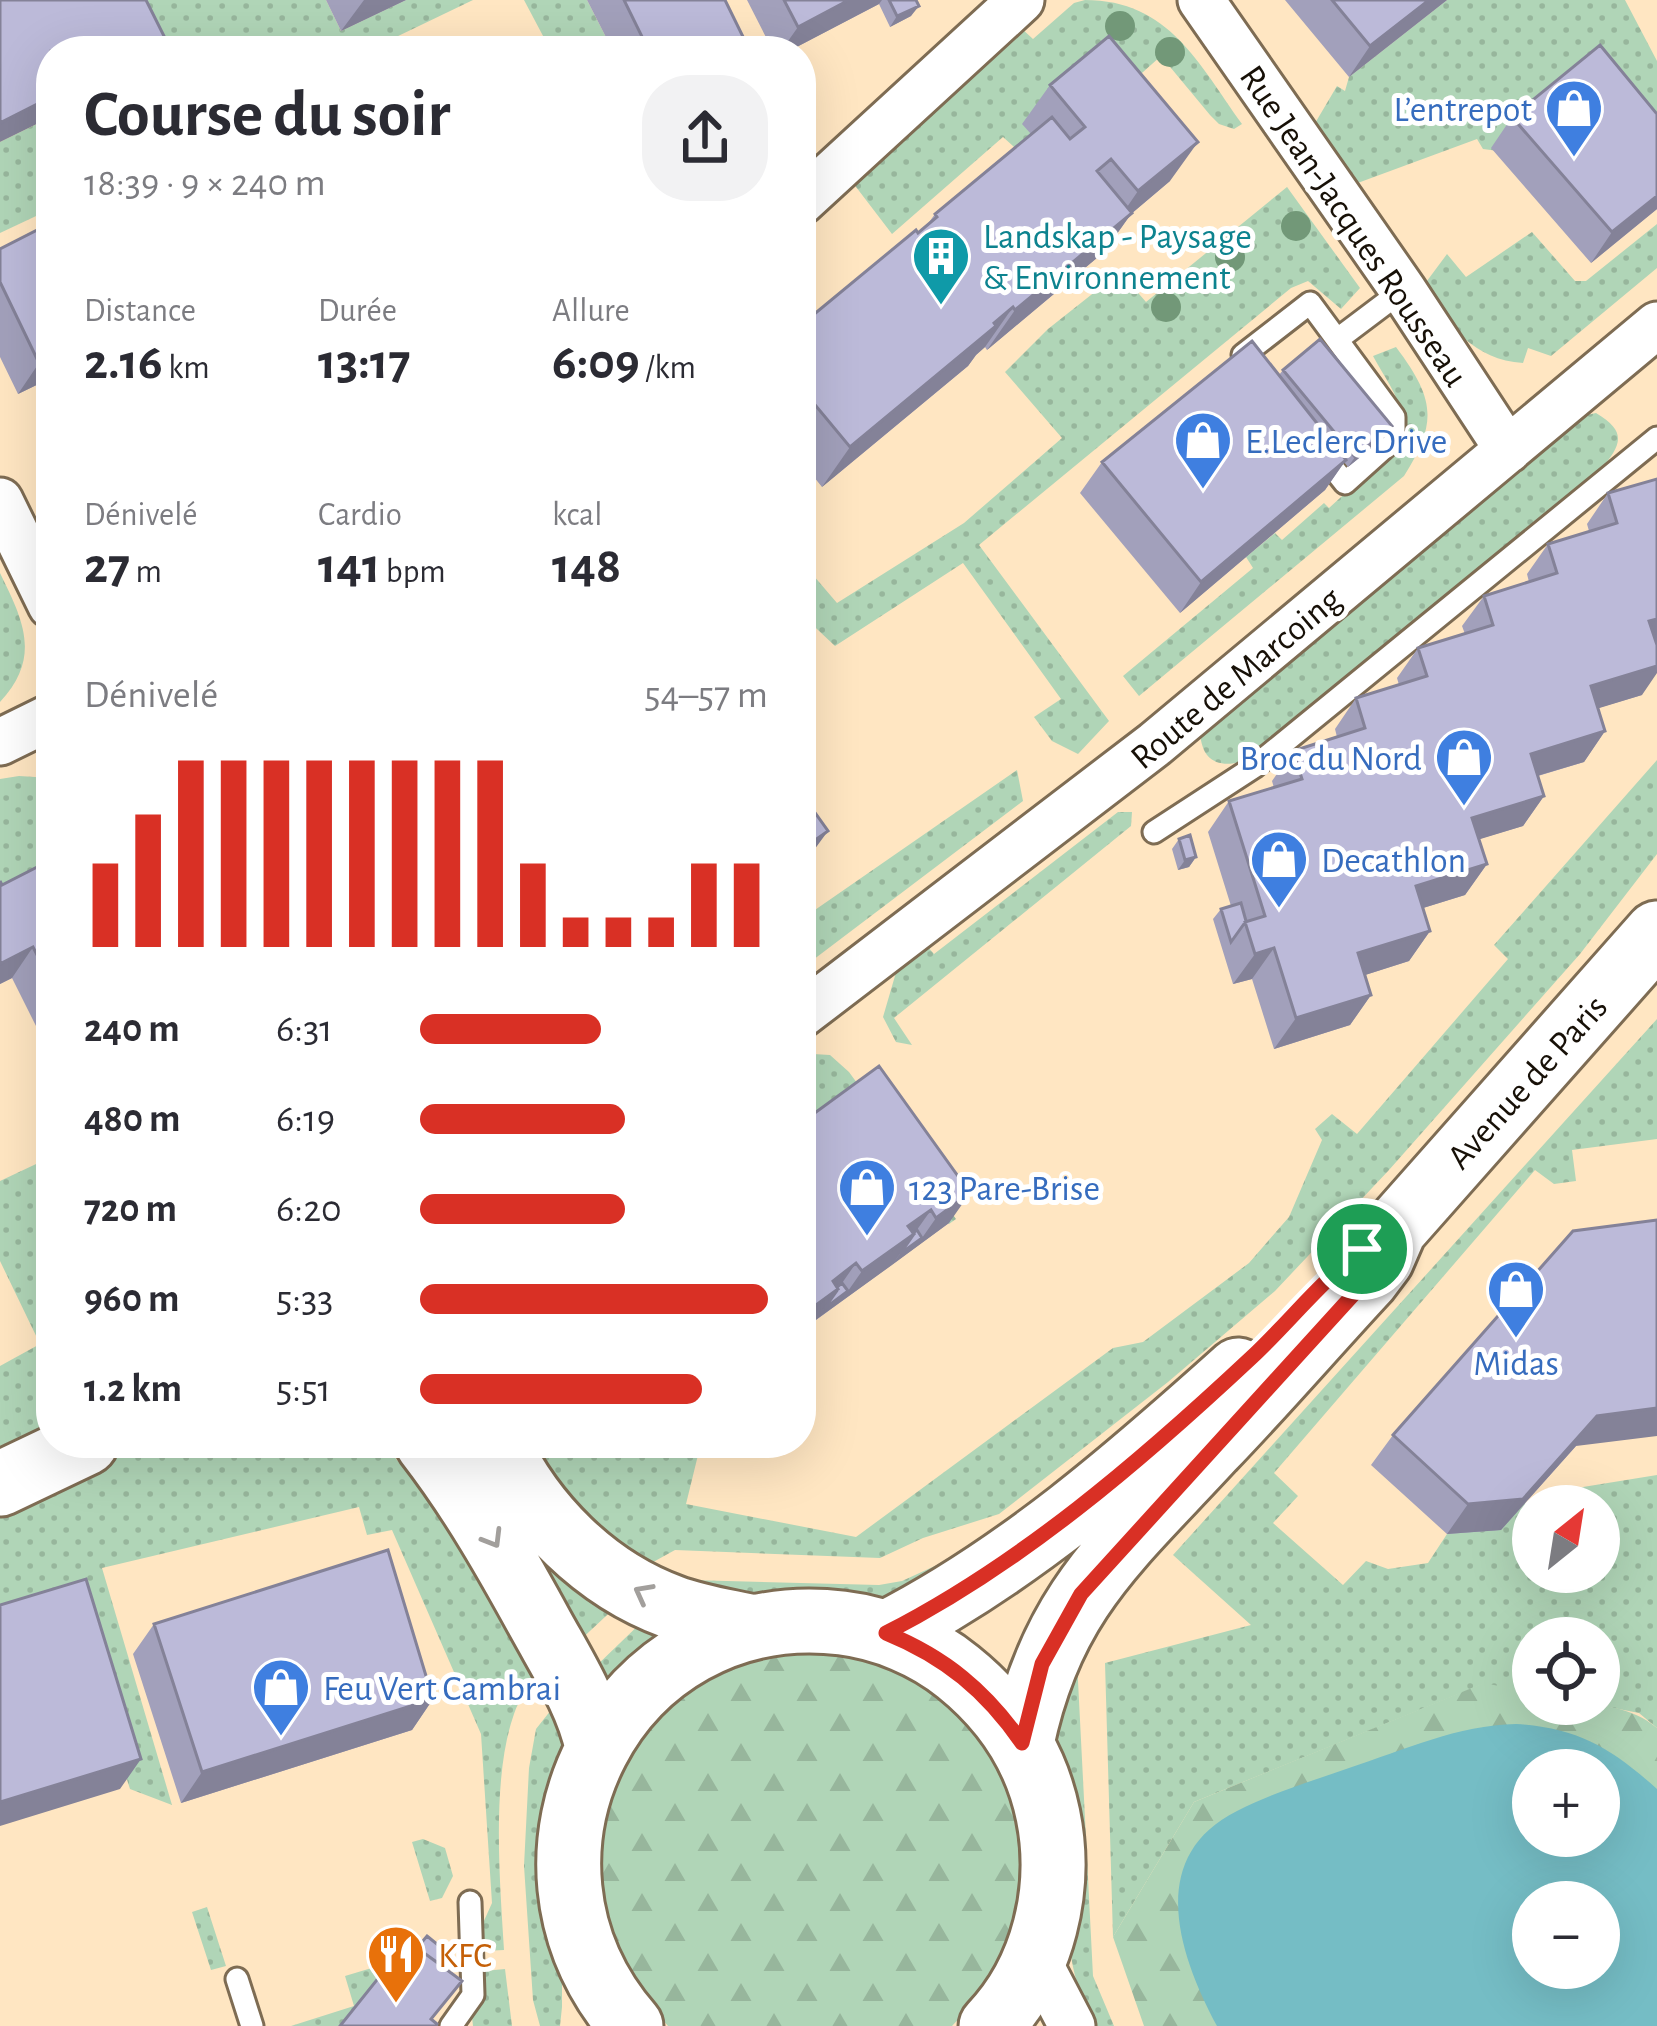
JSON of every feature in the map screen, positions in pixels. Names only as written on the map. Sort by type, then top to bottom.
[{"type":"main road","name":"Avenue de Paris","points":[[1022,1743],[1042,1664],[1081,1594],[1372,1274],[1395,1229],[1657,933]]},
{"type":"main road","name":"Avenue de Paris","points":[[886,1633],[984,1577],[1082,1503],[1252,1357],[1362,1249],[1395,1229]]},
{"type":"main road","points":[[0,1484],[55,1458]]},
{"type":"main road","points":[[438,1458],[502,1552],[588,1714],[597,1747]]},
{"type":"main road","points":[[507,1458],[540,1512],[614,1576],[676,1609],[754,1627]]},
{"type":"main road","points":[[631,2026],[588,2000],[568,1884],[569,1837],[578,1790],[597,1747],[626,1706],[663,1670],[706,1644],[754,1627],[821,1621],[886,1633],[934,1656],[978,1688],[1022,1743],[1036,1771],[1052,1832],[1052,1895],[1036,1957],[992,2026]]},
{"type":"street","points":[[816,188],[1021,0]]},
{"type":"street","name":"Rue Jean-Jacques Rousseau","points":[[1201,0],[1508,450]]},
{"type":"street","name":"Route de Marcoing","points":[[816,1004],[1127,766],[1657,325]]},
{"type":"street","points":[[0,501],[36,574]]},
{"type":"street","points":[[0,742],[36,724]]},
{"type":"street","points":[[1036,1957],[1072,2026]]},
{"type":"lane","points":[[1342,356],[1403,290]]},
{"type":"lane","points":[[1310,303],[1342,356],[1373,405],[1394,417],[1394,439],[1345,483],[1327,444],[1296,404],[1243,355],[1310,303]]},
{"type":"lane","points":[[1154,832],[1254,767],[1657,438]]},
{"type":"lane","points":[[451,2026],[470,2002],[474,1986],[470,1902]]},
{"type":"lane","points":[[236,1979],[252,2026]]},
{"type":"shaded area","points":[[0,0],[1657,0],[1657,2026],[0,2026]]},
{"type":"green space","points":[[110,0],[326,0],[341,31],[406,0],[473,0],[398,36],[128,36]]},
{"type":"green space","points":[[524,0],[587,0],[605,36],[543,36]]},
{"type":"green space","points":[[1447,0],[1625,0],[1657,61],[1657,171],[1483,149],[1477,139],[1355,184],[1311,130],[1337,86],[1345,91],[1349,77]]},
{"type":"green space","points":[[1074,3],[1114,3],[1160,23],[1196,58],[1242,124],[1234,129],[1219,124],[1161,56],[1106,105],[1057,166],[1024,156],[1003,137],[892,234],[853,183],[1021,28],[1033,39]]},
{"type":"green space","points":[[36,124],[36,216],[0,233],[0,142]]},
{"type":"green space","points":[[1287,187],[1360,288],[1341,309],[1308,281],[1291,288],[979,545],[1109,721],[1078,754],[1052,741],[1034,717],[1061,699],[963,563],[835,646],[816,628],[816,578],[837,603],[964,523],[1062,438],[1005,372],[1048,329],[1120,272],[1146,302]]},
{"type":"green space","points":[[1657,224],[1657,268],[1551,356],[1528,348],[1523,363],[1490,355],[1464,338],[1421,289],[1447,254],[1466,277],[1532,232],[1575,281],[1586,281]]},
{"type":"green space","points":[[1396,347],[1425,396],[1427,411],[1423,440],[1404,476],[1139,696],[1123,676],[1253,568],[1246,557],[1275,533],[1282,540],[1324,503],[1329,508],[1397,446],[1401,410],[1373,356]]},
{"type":"green space","points":[[1596,413],[1613,426],[1618,439],[1601,469],[1241,762],[1224,764],[1207,755],[1200,733],[1582,416]]},
{"type":"green space","points":[[0,573],[21,623],[25,654],[13,685],[0,702]]},
{"type":"green space","points":[[1657,760],[1657,854],[1580,954],[1275,1291],[999,1514],[923,1538],[880,1558],[675,1550],[646,1566],[580,1517],[535,1458],[697,1458],[686,1504],[856,1537],[1113,1348],[1143,1342],[1249,1263],[1289,1217],[1322,1140],[1315,1129],[1332,1114],[1357,1134],[1508,959],[1494,945]]},
{"type":"green space","points":[[1017,770],[1023,801],[816,958],[816,909]]},
{"type":"green space","points":[[36,777],[36,888],[0,906],[0,779]]},
{"type":"green space","points":[[1118,812],[1132,812],[1131,826],[894,1018],[912,1045],[896,1042],[883,1017],[897,969],[927,946],[934,954]]},
{"type":"green space","points":[[1657,1019],[1657,1139],[1572,1150],[1576,1181],[1554,1184],[1535,1170],[1274,1473],[1298,1496],[1273,1523],[1343,1585],[1366,1561],[1388,1569],[1428,1563],[1447,1534],[1512,1508],[1512,1593],[1620,1593],[1620,1485],[1595,1485],[1657,1475],[1657,1728],[1639,1713],[1620,1709],[1620,1617],[1512,1617],[1512,1689],[1483,1684],[1194,1802],[1113,1937],[1105,1663],[1251,1625],[1173,1555]]},
{"type":"green space","points":[[816,1054],[830,1055],[849,1072],[956,1219],[949,1224],[858,1097],[816,1127]]},
{"type":"green space","points":[[36,1164],[36,1336],[0,1261],[0,1181]]},
{"type":"green space","points":[[36,1346],[36,1444],[0,1462],[0,1366]]},
{"type":"green space","points":[[114,1458],[395,1458],[411,1477],[418,1472],[541,1676],[516,1708],[502,1768],[499,1831],[504,1950],[484,1951],[483,1923],[492,1903],[481,1734],[392,1530],[367,1535],[359,1507],[102,1568],[172,1805],[130,1789],[120,1758],[0,1629],[0,1509]]},
{"type":"green space","points":[[488,1460],[620,1603],[576,1644]]},
{"type":"green space","points":[[956,1560],[935,1583],[875,1601],[753,1602],[689,1580],[879,1585],[902,1581]]},
{"type":"green space","points":[[648,1616],[660,1634],[602,1680],[592,1670]]},
{"type":"green space","points":[[826,1649],[888,1667],[931,1688],[962,1714],[1001,1766],[1016,1804],[1023,1843],[1022,1883],[1000,1960],[979,1995],[952,2026],[668,2026],[621,1970],[597,1899],[607,1789],[645,1724],[696,1681],[759,1655]]},
{"type":"green space","points":[[1077,1661],[1093,1976],[1114,2026],[1097,2026],[1080,1993],[1071,1956],[1057,1719]]},
{"type":"green space","points":[[1484,1683],[1512,1689],[1512,1725],[1620,1725],[1620,1710],[1657,1728],[1657,2026],[1144,2026],[1113,1937],[1194,1802]]},
{"type":"green space","points":[[555,1705],[562,1743],[562,2007],[560,2026],[540,2026],[533,2000],[524,1866],[536,1729]]},
{"type":"green space","points":[[423,1839],[445,1848],[453,1876],[442,1898],[430,1901],[412,1842]]},
{"type":"green space","points":[[207,1907],[226,1966],[211,1970],[192,1912]]},
{"type":"green space","points":[[385,1964],[390,1968],[344,2026],[291,2026],[354,2006],[345,1976]]},
{"type":"green space","points":[[505,1969],[512,2026],[473,2026],[472,2017],[483,2002],[484,1971]]},
{"type":"water","points":[[1538,1726],[1605,1749],[1512,1749],[1512,1857],[1620,1857],[1620,1759],[1657,1789],[1657,2026],[1217,2026],[1191,1969],[1178,1909],[1180,1881],[1190,1854],[1208,1831],[1237,1811],[1292,1788],[1473,1729]]},
{"type":"building","points":[[0,0],[146,0],[164,36],[36,36],[36,105],[0,123]]},
{"type":"building","points":[[624,0],[725,0],[743,36],[642,36]]},
{"type":"building","points":[[784,0],[849,0],[798,27]]},
{"type":"building","points":[[889,0],[916,0],[919,6],[897,16]]},
{"type":"building","points":[[1332,0],[1429,0],[1370,46]]},
{"type":"building","name":"Landskap - Paysage & Environnement","points":[[1109,36],[1198,142],[1138,191],[1111,159],[1097,171],[1132,213],[1015,310],[1013,307],[850,447],[816,406],[816,313],[916,230],[918,233],[1052,117],[1070,139],[1085,127],[1050,85]]},
{"type":"building","name":"L’entrepot","points":[[1600,45],[1657,114],[1657,196],[1612,232],[1512,117]]},
{"type":"building","points":[[36,231],[36,357],[0,282],[0,249]]},
{"type":"building","points":[[1320,339],[1392,426],[1355,457],[1283,370]]},
{"type":"building","name":"E.Leclerc Drive","points":[[1252,341],[1346,460],[1201,582],[1102,462]]},
{"type":"building","points":[[1657,479],[1657,619],[1649,621],[1657,645],[1657,666],[1591,686],[1605,731],[1531,754],[1544,796],[1472,818],[1487,864],[1416,886],[1430,931],[1358,953],[1371,995],[1296,1018],[1274,948],[1255,954],[1245,922],[1265,916],[1229,801],[1302,779],[1293,751],[1365,728],[1356,698],[1427,676],[1418,648],[1493,625],[1484,596],[1557,573],[1548,544],[1617,523],[1608,493]]},
{"type":"building","points":[[816,814],[828,831],[816,839]]},
{"type":"building","points":[[1190,835],[1196,857],[1185,860],[1179,839]]},
{"type":"building","points":[[36,868],[36,953],[33,947],[0,964],[0,881],[2,885]]},
{"type":"building","points":[[1241,903],[1246,921],[1231,942],[1221,909]]},
{"type":"building","points":[[879,1066],[970,1193],[936,1218],[931,1210],[908,1226],[914,1234],[862,1271],[856,1263],[833,1281],[838,1289],[816,1305],[816,1112]]},
{"type":"building","points":[[1657,1220],[1657,1408],[1597,1416],[1535,1485],[1512,1485],[1512,1500],[1468,1504],[1393,1435],[1573,1231]]},
{"type":"building","points":[[917,1230],[922,1238],[900,1254],[913,1233]]},
{"type":"building","points":[[842,1283],[848,1291],[824,1309],[837,1287]]},
{"type":"building","points":[[388,1550],[433,1699],[202,1772],[154,1624]]},
{"type":"building","points":[[86,1579],[141,1759],[0,1802],[0,1605]]},
{"type":"building","points":[[427,1936],[448,1953],[438,1963],[417,1948]]},
{"type":"building","points":[[408,1941],[462,1981],[431,2019],[436,2026],[340,2026]]},
{"type":"place","name":"L’entrepot","points":[[1574,159]]},
{"type":"place","name":"Landskap - Paysage & Environnement","points":[[941,307]]},
{"type":"place","name":"E.Leclerc Drive","points":[[1203,491]]},
{"type":"place","name":"Broc du Nord","points":[[1464,808]]},
{"type":"place","name":"Decathlon","points":[[1279,910]]},
{"type":"place","name":"123 Pare-Brise","points":[[867,1238]]},
{"type":"place","name":"Midas","points":[[1516,1340]]},
{"type":"place","name":"Feu Vert Cambrai","points":[[281,1738]]},
{"type":"place","name":"KFC","points":[[396,2005]]},
{"type":"route","points":[[1395,1229],[1372,1274],[1081,1594],[1042,1664],[1022,1743],[978,1688],[950,1665],[886,1633],[951,1599],[1082,1503],[1252,1357],[1362,1249],[1395,1229]]}]
